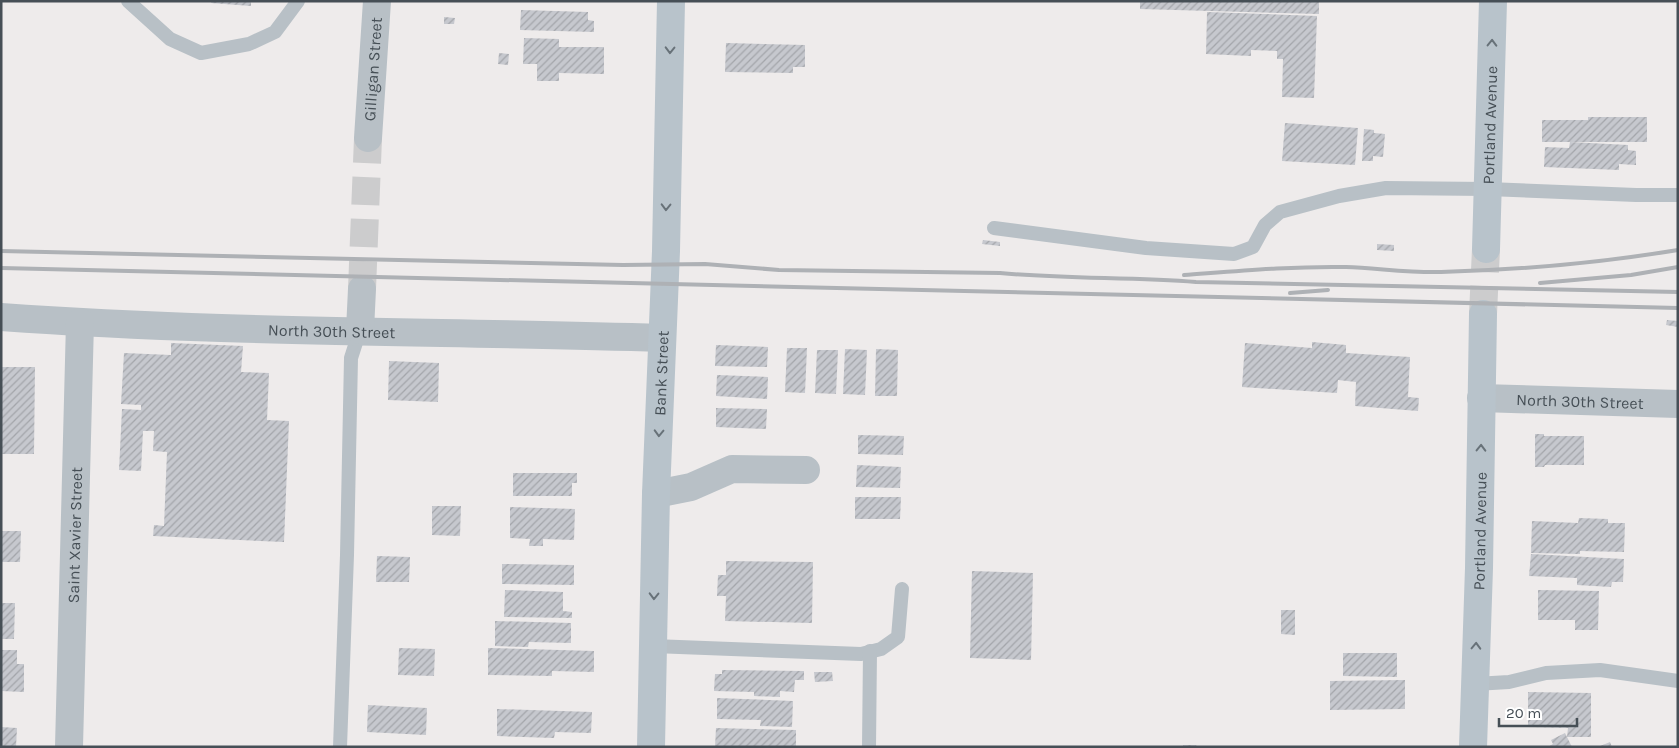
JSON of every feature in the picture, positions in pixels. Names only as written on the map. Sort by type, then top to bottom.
[{"type":"street","name":"Gilligan Street","points":[[368,138],[376,1]]},
{"type":"street","name":"Bank Street","points":[[651,747],[656,494],[671,1]]},
{"type":"street","name":"Portland Avenue","points":[[1486,249],[1493,1]]},
{"type":"street","points":[[360,330],[362,289]]},
{"type":"street","name":"Portland Avenue","points":[[1473,747],[1483,314]]},
{"type":"street","name":"North 30th Street","points":[[1,317],[185,327],[662,338]]},
{"type":"street","name":"Saint Xavier Street","points":[[69,747],[80,322]]},
{"type":"street","name":"North 30th Street","points":[[1482,398],[1678,404]]},
{"type":"street","points":[[656,494],[691,487],[732,469],[806,470]]},
{"type":"lane","points":[[128,1],[170,39],[201,53],[248,44],[275,32],[298,1]]},
{"type":"lane","points":[[994,228],[1146,248],[1234,254],[1253,247],[1265,226],[1280,212],[1338,196],[1386,188],[1488,189],[1636,195],[1678,194]]},
{"type":"lane","points":[[340,747],[347,555],[351,358],[360,330]]},
{"type":"lane","points":[[653,646],[861,654],[870,652],[881,649],[898,637],[902,589]]},
{"type":"lane","points":[[869,747],[870,652]]},
{"type":"lane","points":[[1475,684],[1509,682],[1546,673],[1600,670],[1678,681]]},
{"type":"building","points":[[212,1],[251,1],[251,6],[211,3]]},
{"type":"building","points":[[1140,1],[1319,1],[1319,14],[1140,9]]},
{"type":"building","points":[[521,10],[588,12],[588,20],[594,21],[594,32],[520,30]]},
{"type":"building","points":[[1207,12],[1317,16],[1314,98],[1282,97],[1283,59],[1277,59],[1277,51],[1251,50],[1251,56],[1206,54]]},
{"type":"building","points":[[444,17],[455,18],[454,24],[444,24]]},
{"type":"building","points":[[524,38],[559,39],[559,47],[604,47],[604,74],[559,73],[559,81],[537,81],[537,64],[523,64]]},
{"type":"building","points":[[726,43],[805,45],[805,67],[793,67],[793,73],[725,72]]},
{"type":"building","points":[[499,53],[509,54],[508,65],[498,64]]},
{"type":"building","points":[[1588,117],[1647,117],[1647,142],[1542,142],[1542,120],[1588,120]]},
{"type":"building","points":[[1285,123],[1358,128],[1355,165],[1282,161]]},
{"type":"building","points":[[1364,129],[1374,130],[1374,133],[1385,134],[1383,157],[1373,156],[1373,161],[1362,161]]},
{"type":"building","points":[[1570,142],[1628,145],[1628,150],[1636,151],[1636,165],[1619,164],[1619,170],[1544,167],[1545,147],[1569,148]]},
{"type":"building","points":[[983,240],[1000,242],[1000,246],[982,244]]},
{"type":"building","points":[[1377,244],[1394,245],[1394,251],[1377,250]]},
{"type":"building","points":[[1667,320],[1678,321],[1678,327],[1666,325]]},
{"type":"building","points":[[1312,342],[1346,345],[1346,353],[1410,357],[1408,397],[1419,398],[1418,411],[1355,406],[1356,382],[1338,380],[1337,393],[1242,387],[1245,343],[1312,348]]},
{"type":"building","points":[[171,343],[243,346],[241,372],[269,373],[267,420],[289,421],[284,542],[153,536],[154,525],[164,526],[167,452],[153,451],[154,431],[143,431],[141,471],[119,470],[122,409],[141,410],[141,405],[121,404],[124,353],[171,355]]},
{"type":"building","points":[[716,345],[768,347],[767,367],[715,366]]},
{"type":"building","points":[[787,348],[807,348],[805,393],[785,392]]},
{"type":"building","points":[[845,349],[867,350],[865,395],[843,394]]},
{"type":"building","points":[[876,349],[898,350],[897,396],[875,396]]},
{"type":"building","points":[[817,350],[838,350],[836,394],[815,393]]},
{"type":"building","points":[[389,361],[439,363],[438,402],[388,400]]},
{"type":"building","points":[[1,367],[35,367],[34,454],[1,454]]},
{"type":"building","points":[[717,375],[768,377],[767,399],[716,396]]},
{"type":"building","points":[[716,408],[767,409],[766,429],[716,427]]},
{"type":"building","points":[[1535,434],[1544,434],[1544,436],[1584,436],[1584,465],[1545,465],[1544,467],[1535,467]]},
{"type":"building","points":[[858,435],[904,436],[903,455],[858,454]]},
{"type":"building","points":[[857,465],[901,467],[900,488],[856,487]]},
{"type":"building","points":[[513,473],[577,473],[577,483],[572,483],[572,496],[513,496]]},
{"type":"building","points":[[855,497],[901,497],[900,519],[855,519]]},
{"type":"building","points":[[432,506],[461,506],[460,536],[432,535]]},
{"type":"building","points":[[510,507],[575,509],[574,540],[543,539],[543,546],[529,546],[530,539],[510,538]]},
{"type":"building","points":[[1579,518],[1608,519],[1608,523],[1625,523],[1624,552],[1580,551],[1580,554],[1531,553],[1532,521],[1578,523]]},
{"type":"building","points":[[1,531],[21,531],[20,562],[1,562]]},
{"type":"building","points":[[1531,554],[1624,559],[1623,582],[1612,582],[1611,587],[1577,585],[1577,578],[1529,576]]},
{"type":"building","points":[[377,556],[410,557],[409,582],[376,582]]},
{"type":"building","points":[[726,561],[813,562],[812,623],[725,621],[726,596],[717,596],[718,575],[726,575]]},
{"type":"building","points":[[502,564],[574,565],[574,585],[502,584]]},
{"type":"building","points":[[972,571],[1033,573],[1031,660],[970,658]]},
{"type":"building","points":[[505,590],[563,592],[563,611],[572,612],[572,618],[504,617]]},
{"type":"building","points":[[1538,590],[1599,591],[1598,630],[1575,630],[1575,620],[1538,620]]},
{"type":"building","points":[[1,603],[15,603],[14,639],[1,639]]},
{"type":"building","points":[[1281,610],[1295,610],[1295,635],[1281,634]]},
{"type":"building","points":[[495,621],[571,623],[571,643],[529,642],[528,647],[495,646]]},
{"type":"building","points":[[399,648],[435,649],[434,676],[398,675]]},
{"type":"building","points":[[488,648],[594,651],[594,672],[552,671],[552,676],[488,675]]},
{"type":"building","points":[[1,650],[17,650],[17,664],[24,664],[24,692],[1,691]]},
{"type":"building","points":[[1343,653],[1397,653],[1397,677],[1343,676]]},
{"type":"building","points":[[722,670],[804,671],[804,680],[795,680],[794,692],[780,691],[780,697],[754,696],[754,692],[714,691],[715,674],[722,674]]},
{"type":"building","points":[[814,672],[832,672],[833,681],[815,682]]},
{"type":"building","points":[[1405,680],[1405,709],[1330,710],[1330,681]]},
{"type":"building","points":[[1528,692],[1591,693],[1591,737],[1567,737],[1568,728],[1528,727]]},
{"type":"building","points":[[717,698],[793,701],[792,727],[760,726],[761,720],[717,719]]},
{"type":"building","points":[[368,705],[427,708],[426,735],[367,732]]},
{"type":"building","points":[[497,709],[592,712],[591,733],[555,732],[554,738],[497,736]]},
{"type":"building","points":[[1,727],[17,728],[16,747],[1,747]]},
{"type":"building","points":[[716,728],[796,730],[796,747],[715,747]]},
{"type":"building","points":[[1565,733],[1572,747],[1548,747],[1553,744],[1551,740]]},
{"type":"building","points":[[1610,742],[1612,747],[1598,747]]},
{"type":"building","points":[[1183,745],[1196,745],[1197,747],[1183,747]]},
{"type":"tunnel","points":[[362,289],[368,138]]},
{"type":"tunnel","points":[[1483,314],[1486,249]]},
{"type":"railway","points":[[1184,275],[1326,267],[1429,272],[1500,270],[1589,262],[1678,250]]},
{"type":"railway","points":[[1,251],[623,265],[705,264],[779,270],[1000,273],[1196,282],[1678,292]]},
{"type":"railway","points":[[1540,283],[1631,275],[1678,267]]},
{"type":"railway","points":[[1,268],[1678,308]]},
{"type":"railway","points":[[1290,293],[1328,290]]}]
